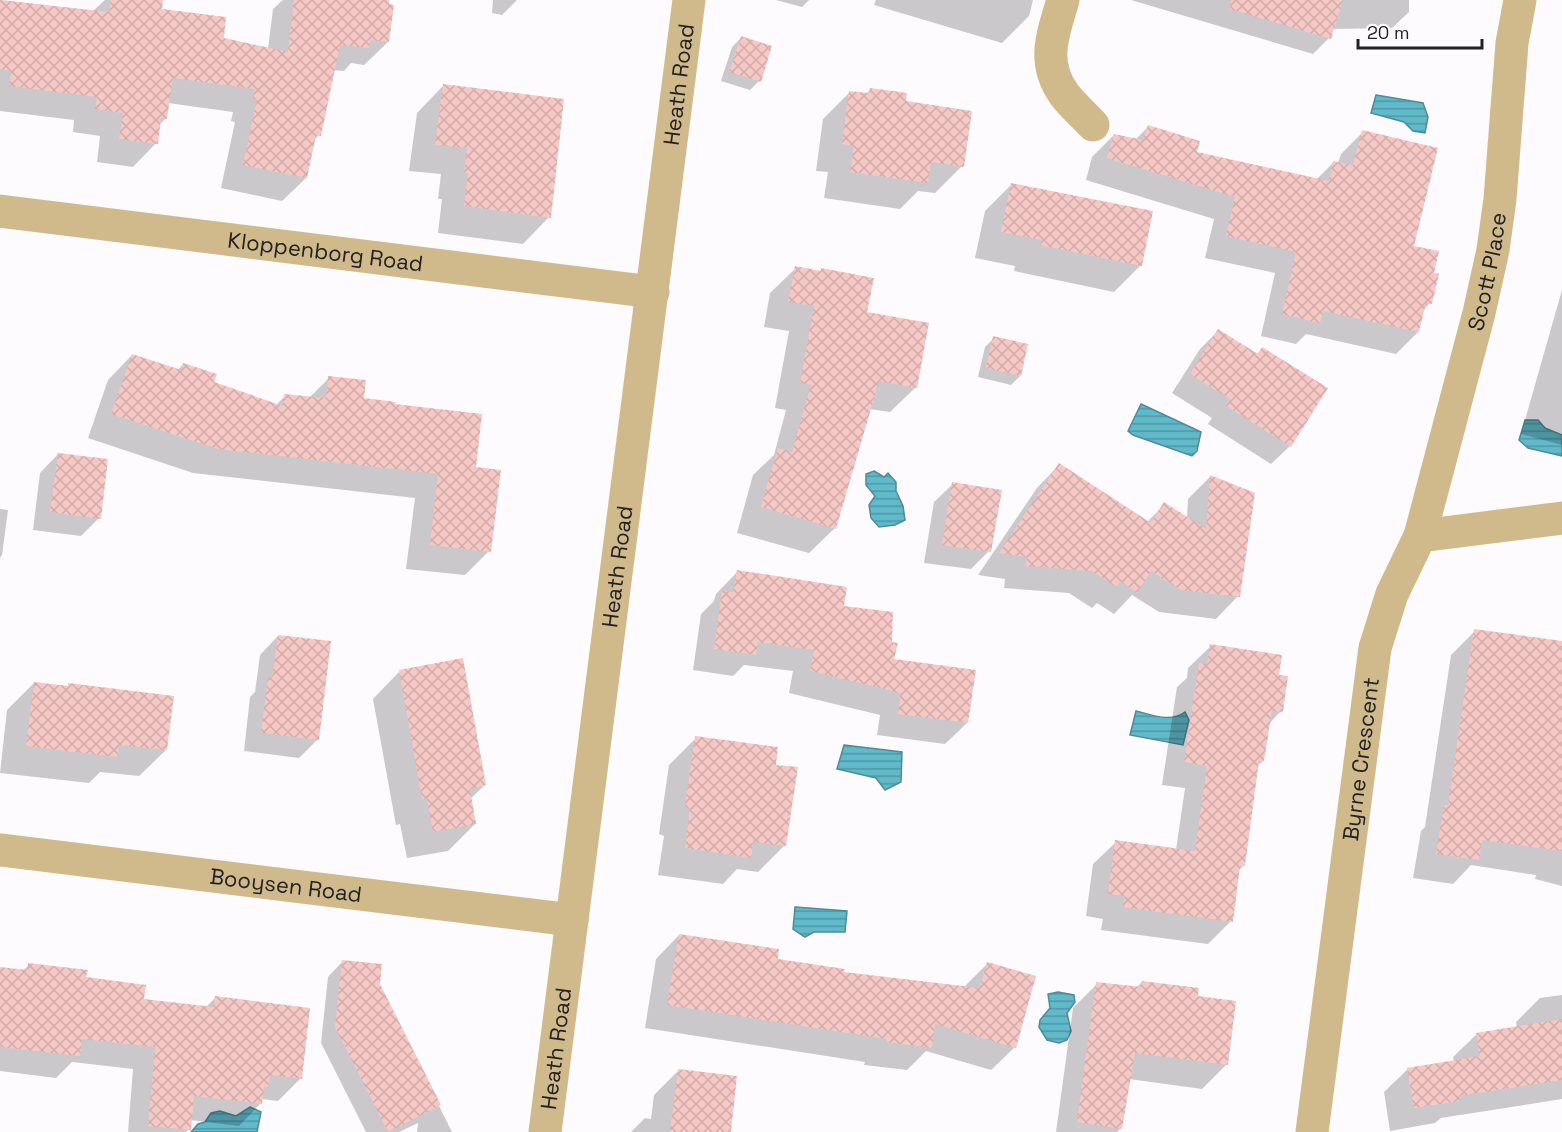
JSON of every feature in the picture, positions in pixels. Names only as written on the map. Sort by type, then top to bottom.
[{"type":"street","name":"Heath Road","points":[[545,1132],[689,0]]},
{"type":"street","points":[[1063,0],[1051,42],[1050,67],[1064,94],[1094,125]]},
{"type":"street","name":"Scott Place","points":[[1420,536],[1479,313],[1493,250],[1500,199],[1512,43],[1520,0]]},
{"type":"street","name":"Kloppenborg Road","points":[[0,211],[653,291]]},
{"type":"street","points":[[1420,536],[1562,518]]},
{"type":"street","name":"Byrne Crescent","points":[[1312,1132],[1375,648],[1392,594],[1420,536]]},
{"type":"street","name":"Booysen Road","points":[[0,850],[572,920]]},
{"type":"water","points":[[1376,95],[1423,103],[1428,117],[1425,133],[1413,131],[1404,122],[1371,113]]},
{"type":"water","points":[[1141,404],[1201,432],[1197,451],[1192,456],[1133,435],[1128,431]]},
{"type":"water","points":[[1525,420],[1538,420],[1545,428],[1562,435],[1562,456],[1528,448],[1519,440]]},
{"type":"water","points":[[874,471],[884,477],[888,473],[896,482],[896,491],[903,506],[905,520],[895,525],[879,527],[871,518],[869,505],[875,496],[866,485],[866,474]]},
{"type":"water","points":[[1136,711],[1167,718],[1185,712],[1189,720],[1183,745],[1130,735]]},
{"type":"water","points":[[844,745],[902,752],[901,782],[885,790],[876,778],[837,769]]},
{"type":"water","points":[[795,907],[847,911],[845,932],[814,932],[805,937],[793,929]]},
{"type":"water","points":[[1058,992],[1074,995],[1075,1002],[1067,1013],[1071,1031],[1067,1040],[1059,1043],[1047,1040],[1039,1027],[1040,1020],[1050,1008],[1048,994]]},
{"type":"water","points":[[250,1107],[261,1112],[257,1132],[191,1132],[198,1124],[205,1122],[211,1113],[220,1111],[236,1116]]},
{"type":"building","points":[[0,0],[109,12],[111,0],[163,0],[162,9],[226,17],[224,38],[288,52],[294,0],[389,0],[389,4],[394,5],[389,42],[370,40],[369,48],[340,45],[321,136],[316,135],[307,178],[243,165],[257,99],[253,98],[255,89],[173,78],[167,119],[161,118],[158,144],[119,139],[123,113],[95,109],[97,97],[9,86],[11,71],[0,69]]},
{"type":"building","points":[[1231,0],[1343,0],[1331,39],[1230,9]]},
{"type":"building","points":[[741,36],[772,46],[761,82],[729,72]]},
{"type":"building","points":[[443,84],[564,99],[551,218],[464,206],[468,173],[464,172],[467,148],[435,145]]},
{"type":"building","points":[[870,88],[907,93],[906,101],[972,111],[964,167],[931,162],[928,183],[850,172],[854,146],[842,144],[849,91],[869,93]]},
{"type":"building","points":[[1148,125],[1200,141],[1197,152],[1329,181],[1333,161],[1353,165],[1362,130],[1438,148],[1414,246],[1439,251],[1434,273],[1439,274],[1432,304],[1426,303],[1419,332],[1323,311],[1320,323],[1282,314],[1296,252],[1226,236],[1235,197],[1107,158],[1114,134],[1143,140]]},
{"type":"building","points":[[1011,183],[1153,211],[1142,266],[1040,245],[1041,240],[1001,232]]},
{"type":"building","points":[[795,266],[821,271],[821,268],[874,278],[867,312],[929,323],[917,388],[879,381],[836,529],[761,507],[778,448],[792,452],[811,385],[800,383],[814,306],[788,302]]},
{"type":"building","points":[[1218,329],[1258,354],[1262,347],[1328,388],[1291,447],[1225,405],[1230,399],[1190,374]]},
{"type":"building","points":[[993,336],[1028,344],[1021,376],[986,368]]},
{"type":"building","points":[[132,354],[181,370],[183,363],[217,374],[214,382],[283,406],[284,394],[326,398],[328,376],[366,380],[364,398],[482,414],[476,467],[501,470],[491,552],[430,545],[438,474],[218,449],[111,414]]},
{"type":"building","points":[[58,453],[108,459],[101,519],[50,512]]},
{"type":"building","points":[[1059,463],[1151,523],[1164,502],[1206,529],[1210,475],[1255,493],[1240,597],[1181,590],[1151,571],[1137,593],[1120,581],[1116,587],[1092,571],[1026,566],[1027,557],[999,553]]},
{"type":"building","points":[[952,482],[1002,490],[991,552],[942,545]]},
{"type":"building","points":[[737,570],[847,587],[844,606],[893,612],[892,642],[898,643],[894,659],[976,670],[968,723],[898,714],[901,693],[810,671],[814,650],[758,642],[756,655],[714,649],[722,591],[733,592]]},
{"type":"building","points":[[1474,629],[1562,641],[1562,851],[1482,840],[1479,860],[1436,854],[1444,805],[1448,805]]},
{"type":"building","points":[[278,635],[331,641],[319,740],[261,733],[268,677],[272,678]]},
{"type":"building","points":[[1210,644],[1282,655],[1279,675],[1288,676],[1283,712],[1272,711],[1264,761],[1259,761],[1245,866],[1240,866],[1233,922],[1123,907],[1125,896],[1108,894],[1115,840],[1195,851],[1207,766],[1184,762],[1199,663],[1207,664]]},
{"type":"building","points":[[463,658],[486,785],[470,789],[476,824],[433,832],[427,798],[422,799],[399,670]]},
{"type":"building","points":[[34,682],[68,686],[68,683],[174,696],[167,750],[119,745],[117,757],[26,746]]},
{"type":"building","points":[[695,736],[778,747],[776,765],[798,767],[786,846],[753,842],[751,858],[685,848],[690,809],[685,807]]},
{"type":"building","points":[[679,934],[779,949],[778,959],[845,969],[844,972],[980,988],[987,962],[1036,976],[1016,1048],[935,1024],[932,1048],[667,1005]]},
{"type":"building","points":[[342,960],[382,964],[380,984],[441,1105],[388,1132],[335,1027]]},
{"type":"building","points":[[28,963],[88,970],[86,977],[146,985],[144,999],[214,1007],[215,996],[310,1008],[302,1079],[270,1075],[268,1088],[264,1087],[262,1104],[194,1096],[191,1130],[148,1126],[155,1047],[82,1039],[80,1056],[0,1047],[0,967],[27,970]]},
{"type":"building","points":[[1142,981],[1199,988],[1198,996],[1236,1001],[1228,1065],[1135,1053],[1122,1129],[1077,1122],[1096,982],[1141,987]]},
{"type":"building","points":[[1562,1019],[1562,1080],[1459,1096],[1460,1101],[1414,1108],[1407,1068],[1480,1056],[1476,1033]]},
{"type":"building","points":[[678,1069],[737,1076],[731,1132],[670,1132]]}]
